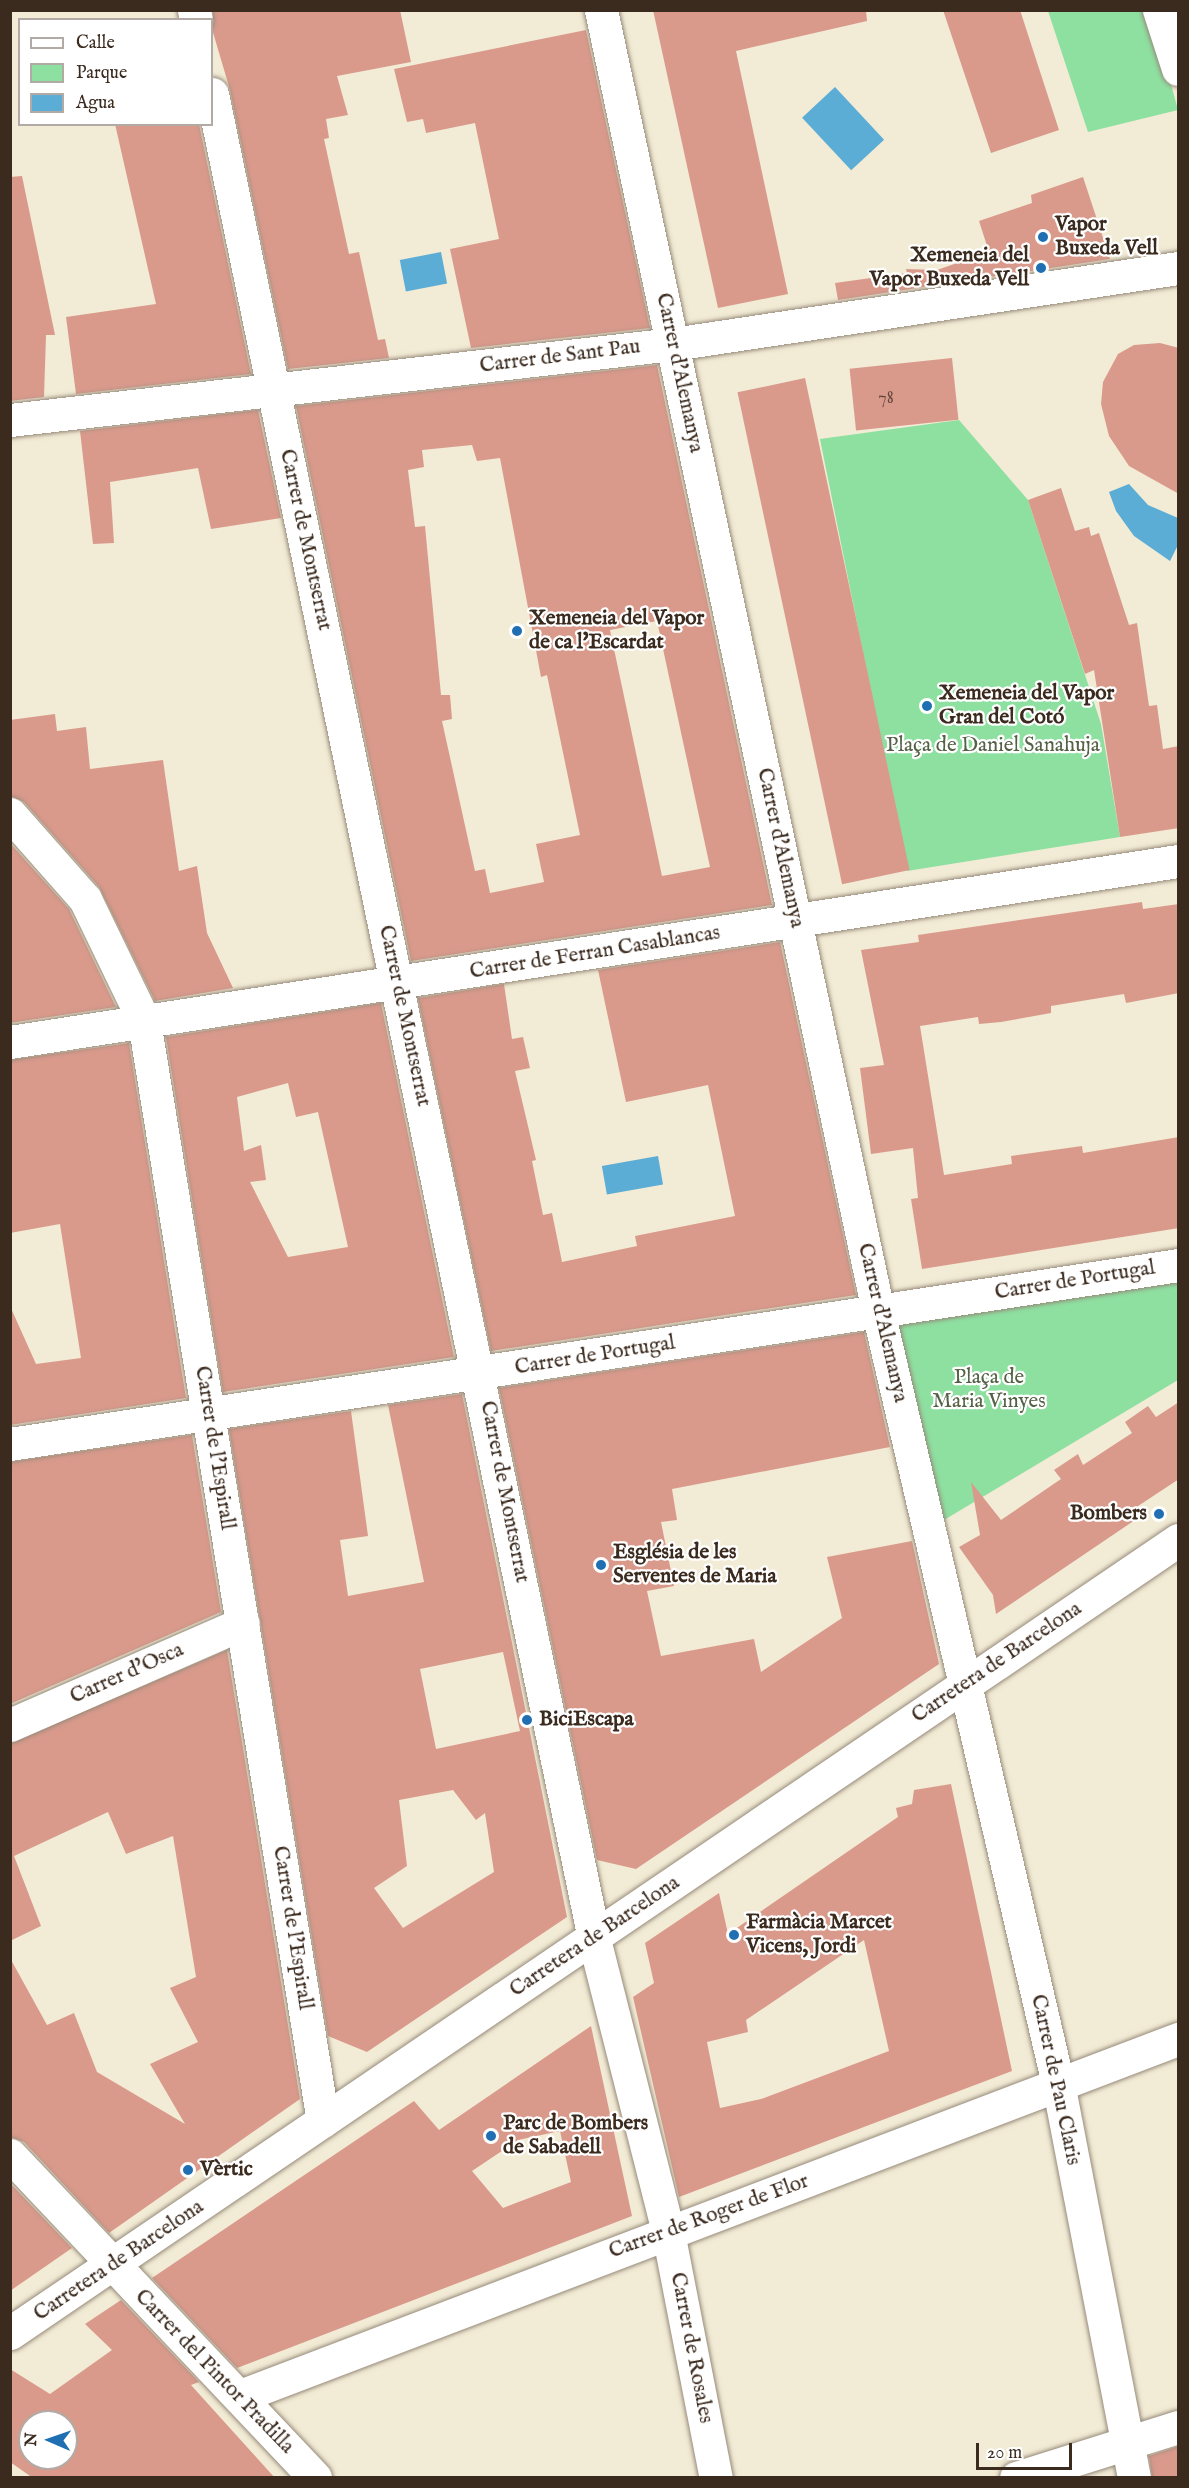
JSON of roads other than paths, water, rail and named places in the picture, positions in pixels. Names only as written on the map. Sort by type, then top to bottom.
[{"type":"street","name":"Carrer d'Alemanya","points":[[601,10],[878,1311],[966,1684]]},
{"type":"street","points":[[1160,10],[1179,69]]},
{"type":"street","name":"Carrer de Montserrat","points":[[213,99],[480,1374],[594,1939]]},
{"type":"street","name":"Carrer de Sant Pau","points":[[10,420],[673,344],[1179,268]]},
{"type":"street","name":"Carrer de l'Espirall","points":[[10,814],[86,899],[144,1021],[323,2121]]},
{"type":"street","name":"Carrer de Ferran Casablancas","points":[[10,1042],[1179,861]]},
{"type":"street","name":"Carrer de Portugal","points":[[10,1444],[480,1374],[1179,1265]]},
{"type":"street","name":"Carretera de Barcelona","points":[[10,2333],[112,2267],[323,2121],[1179,1540]]},
{"type":"street","name":"Carrer d'Osca","points":[[10,1725],[243,1623]]},
{"type":"street","name":"Carrer de Pau Claris","points":[[966,1684],[1059,2088],[1134,2478]]},
{"type":"street","name":"Carrer de Rosales","points":[[594,1939],[668,2232],[716,2478]]},
{"type":"street","name":"Carrer de Roger de Flor","points":[[240,2396],[668,2232],[1059,2088],[1179,2039]]},
{"type":"street","name":"Carrer del Pintor Pradilla","points":[[10,2155],[112,2267],[240,2396],[315,2478]]},
{"type":"street","points":[[1016,2478],[1179,2427]]},
{"type":"water","points":[[835,87],[884,140],[851,170],[802,118]]},
{"type":"water","points":[[441,252],[447,283],[406,291],[400,260]]},
{"type":"water","points":[[1129,484],[1148,505],[1178,518],[1178,545],[1170,561],[1134,536],[1116,511],[1109,492]]},
{"type":"water","points":[[658,1156],[663,1185],[607,1194],[602,1166]]},
{"type":"place","name":"Vapor Buxeda Vell","points":[[1043,237]]},
{"type":"place","name":"Xemeneia del Vapor Buxeda Vell","points":[[1041,268]]},
{"type":"place","name":"Xemeneia del Vapor de ca l'Escardat","points":[[517,631]]},
{"type":"place","name":"Xemeneia del Vapor Gran del Cotó","points":[[927,706]]},
{"type":"place","name":"Bombers","points":[[1159,1514]]},
{"type":"place","name":"Església de les Serventes de Maria","points":[[601,1565]]},
{"type":"place","name":"BiciEscapa","points":[[527,1720]]},
{"type":"place","name":"Farmàcia Marcet Vicens, Jordi","points":[[734,1935]]},
{"type":"place","name":"Parc de Bombers de Sabadell","points":[[491,2136]]},
{"type":"place","name":"Vèrtic","points":[[188,2170]]},
{"type":"park label","name":"Plaça de Daniel Sanahuja","points":[[993,746]]},
{"type":"park label","name":"Plaça de Maria Vinyes","points":[[989,1390]]}]
